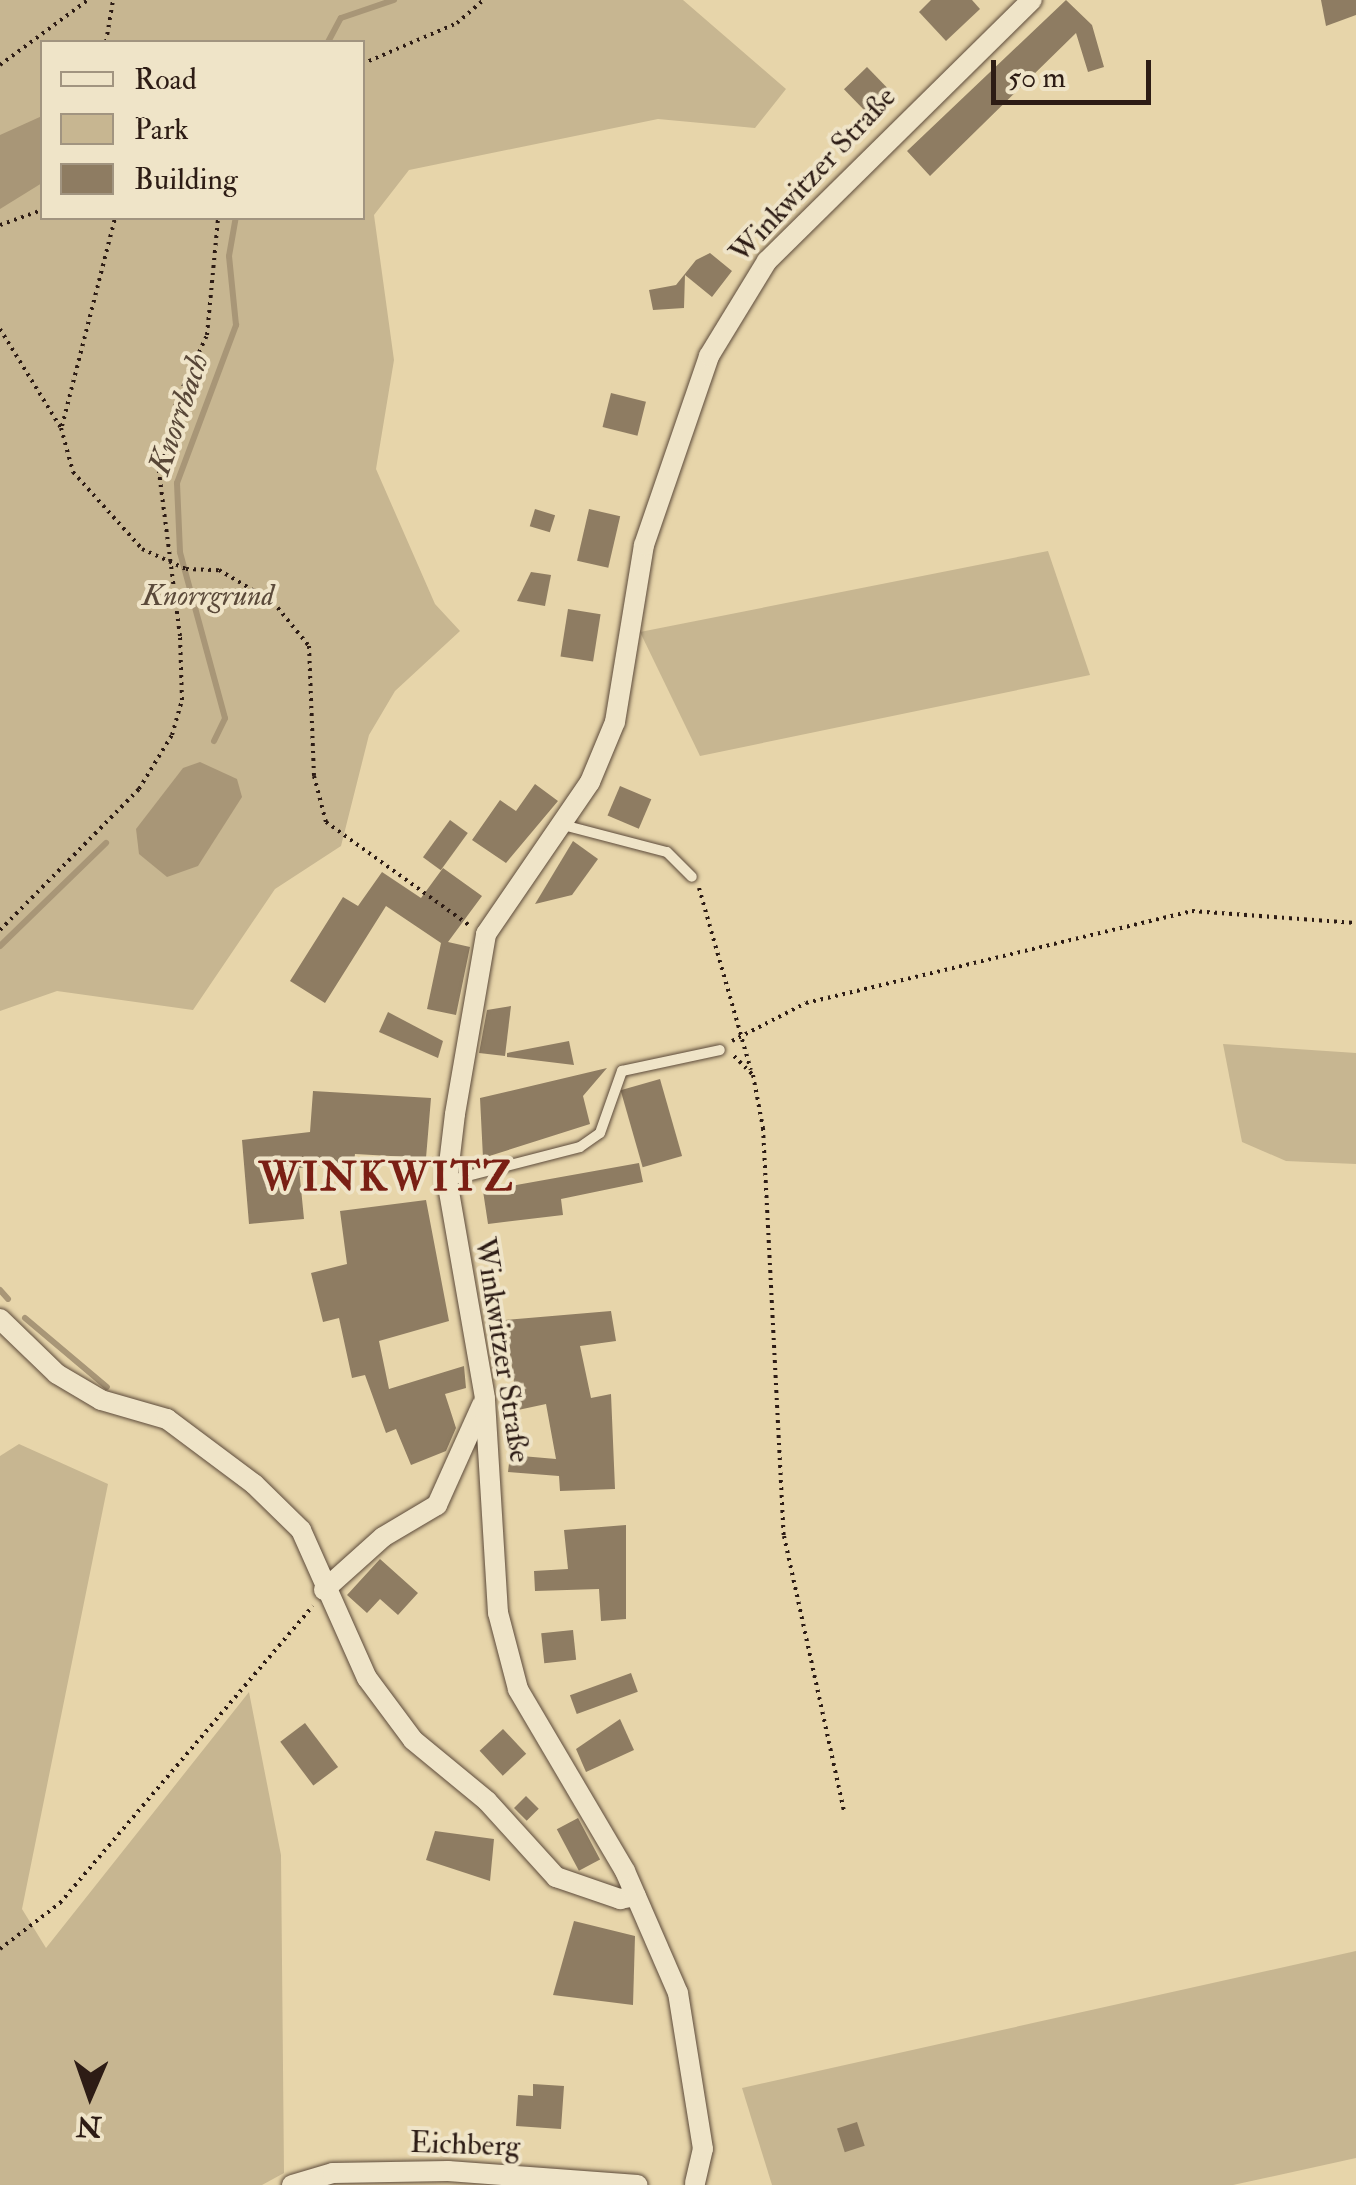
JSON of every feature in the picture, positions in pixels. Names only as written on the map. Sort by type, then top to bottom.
[{"type":"street","name":"Winkwitzer Straße","points":[[690,2184],[704,2149],[681,2010],[636,1896],[518,1689],[498,1613],[485,1398],[448,1181],[486,934],[562,825],[615,722],[644,546],[734,309],[838,187],[1032,0]]},
{"type":"street","points":[[0,1319],[79,1388],[167,1419],[214,1448],[301,1530],[324,1590],[366,1678],[413,1740],[487,1801],[556,1877],[636,1896]]},
{"type":"street","points":[[324,1590],[383,1537],[437,1505],[485,1398]]},
{"type":"street","name":"Eichberg","points":[[292,2185],[333,2173],[448,2170],[637,2185]]},
{"type":"lane","points":[[562,825],[667,852],[692,877]]},
{"type":"lane","points":[[448,1181],[580,1147],[600,1133],[622,1071],[720,1050]]},
{"type":"path","points":[[0,65],[88,0]]},
{"type":"path","points":[[106,40],[112,0]]},
{"type":"path","points":[[365,63],[457,23],[483,0]]},
{"type":"path","points":[[0,224],[40,211]]},
{"type":"path","points":[[61,428],[114,220]]},
{"type":"path","points":[[0,930],[139,788],[172,734],[182,684],[159,472],[177,400],[207,335],[218,220]]},
{"type":"path","points":[[0,329],[61,428],[73,472],[142,548],[167,563],[219,570],[274,602],[309,646],[314,776],[326,822],[486,934]]},
{"type":"path","points":[[692,877],[722,947],[753,1075],[767,1175],[784,1536],[844,1812]]},
{"type":"path","points":[[753,1075],[720,1050],[742,1034],[806,1003],[1192,910],[1356,923]]},
{"type":"path","points":[[0,1949],[60,1903],[324,1590]]},
{"type":"green space","name":"Knorrgrund","points":[[0,0],[683,0],[786,89],[755,128],[658,119],[409,170],[374,215],[394,360],[376,469],[435,604],[460,631],[395,691],[369,735],[341,846],[275,889],[193,1010],[57,991],[0,1011]]},
{"type":"green space","points":[[1048,551],[1090,675],[700,756],[640,632]]},
{"type":"green space","points":[[1223,1044],[1356,1053],[1356,1164],[1286,1161],[1242,1142]]},
{"type":"green space","points":[[19,1444],[108,1484],[22,1909],[46,1948],[249,1692],[281,1855],[284,2173],[262,2185],[0,2185],[0,1456]]},
{"type":"green space","points":[[1356,1951],[1356,2158],[1233,2185],[772,2185],[742,2088]]},
{"type":"shaded area","points":[[40,117],[40,184],[0,209],[0,135]]},
{"type":"shaded area","points":[[200,762],[237,779],[242,797],[198,866],[167,877],[139,854],[136,829],[183,768]]},
{"type":"building","points":[[931,0],[972,0],[980,9],[946,41],[919,12]]},
{"type":"building","points":[[1066,0],[1092,25],[1104,67],[1088,72],[1076,33],[930,176],[907,151]]},
{"type":"building","points":[[1321,0],[1356,0],[1356,15],[1326,26]]},
{"type":"building","points":[[867,67],[888,89],[865,111],[844,89]]},
{"type":"building","points":[[710,253],[732,271],[712,297],[685,275],[684,308],[653,310],[649,290],[676,285],[696,260]]},
{"type":"building","points":[[611,393],[646,402],[637,436],[603,427]]},
{"type":"building","points":[[535,509],[555,515],[550,532],[530,526]]},
{"type":"building","points":[[589,509],[620,516],[608,568],[577,561]]},
{"type":"building","points":[[531,572],[551,575],[545,606],[517,601]]},
{"type":"building","points":[[568,609],[601,614],[593,662],[560,656]]},
{"type":"building","points":[[535,784],[558,801],[506,863],[472,840],[500,800],[516,811]]},
{"type":"building","points":[[620,786],[651,799],[639,829],[607,815]]},
{"type":"building","points":[[450,820],[468,833],[441,870],[423,857]]},
{"type":"building","points":[[573,841],[598,859],[572,895],[535,904]]},
{"type":"building","points":[[443,868],[482,896],[448,942],[470,947],[456,1015],[427,1009],[441,943],[386,906],[325,1003],[290,981],[343,897],[358,906],[382,872],[421,898]]},
{"type":"building","points":[[511,1006],[505,1056],[479,1053],[487,1010]]},
{"type":"building","points":[[388,1012],[443,1041],[438,1058],[379,1032]]},
{"type":"building","points":[[569,1041],[574,1065],[507,1057],[507,1053]]},
{"type":"building","points":[[607,1068],[583,1096],[590,1124],[483,1158],[480,1098]]},
{"type":"building","points":[[660,1079],[682,1156],[643,1167],[621,1090]]},
{"type":"building","points":[[313,1091],[431,1098],[426,1158],[355,1154],[354,1162],[299,1168],[304,1219],[249,1224],[242,1140],[310,1132]]},
{"type":"building","points":[[639,1163],[643,1182],[561,1199],[563,1215],[488,1224],[483,1191]]},
{"type":"building","points":[[426,1200],[449,1321],[379,1341],[389,1389],[464,1366],[466,1388],[445,1394],[456,1428],[446,1451],[411,1465],[396,1429],[386,1433],[365,1375],[352,1378],[339,1318],[323,1322],[311,1273],[347,1264],[340,1211]]},
{"type":"building","points":[[611,1311],[616,1341],[580,1346],[591,1398],[611,1394],[615,1489],[560,1491],[559,1476],[508,1472],[510,1455],[556,1459],[546,1404],[518,1410],[505,1320]]},
{"type":"building","points":[[626,1525],[626,1619],[601,1621],[599,1589],[535,1591],[534,1571],[568,1569],[564,1530]]},
{"type":"building","points":[[380,1559],[418,1593],[398,1615],[380,1599],[367,1613],[347,1595]]},
{"type":"building","points":[[573,1630],[576,1660],[544,1663],[541,1633]]},
{"type":"building","points":[[631,1673],[638,1692],[577,1714],[570,1695]]},
{"type":"building","points":[[620,1719],[634,1750],[586,1772],[576,1749]]},
{"type":"building","points":[[305,1723],[338,1767],[313,1786],[280,1742]]},
{"type":"building","points":[[503,1729],[526,1754],[503,1776],[480,1751]]},
{"type":"building","points":[[526,1796],[539,1809],[527,1821],[514,1808]]},
{"type":"building","points":[[578,1818],[600,1859],[579,1871],[557,1829]]},
{"type":"building","points":[[435,1831],[494,1839],[490,1881],[426,1860]]},
{"type":"building","points":[[574,1921],[635,1936],[633,2005],[553,1995]]},
{"type":"building","points":[[533,2084],[564,2086],[561,2129],[516,2126],[518,2095],[533,2096]]},
{"type":"building","points":[[857,2122],[865,2146],[845,2152],[837,2128]]},
{"type":"waterway","name":"Knorrbach","points":[[329,40],[341,18],[394,0]]},
{"type":"waterway","name":"Knorrbach","points":[[214,741],[225,718],[180,552],[177,483],[236,325],[229,256],[236,220]]},
{"type":"waterway","name":"Knorrbach","points":[[0,946],[106,843]]},
{"type":"waterway","points":[[0,1290],[8,1299]]},
{"type":"waterway","points":[[25,1318],[107,1387]]},
{"type":"district","name":"WINKWITZ","points":[[387,1178]]}]
